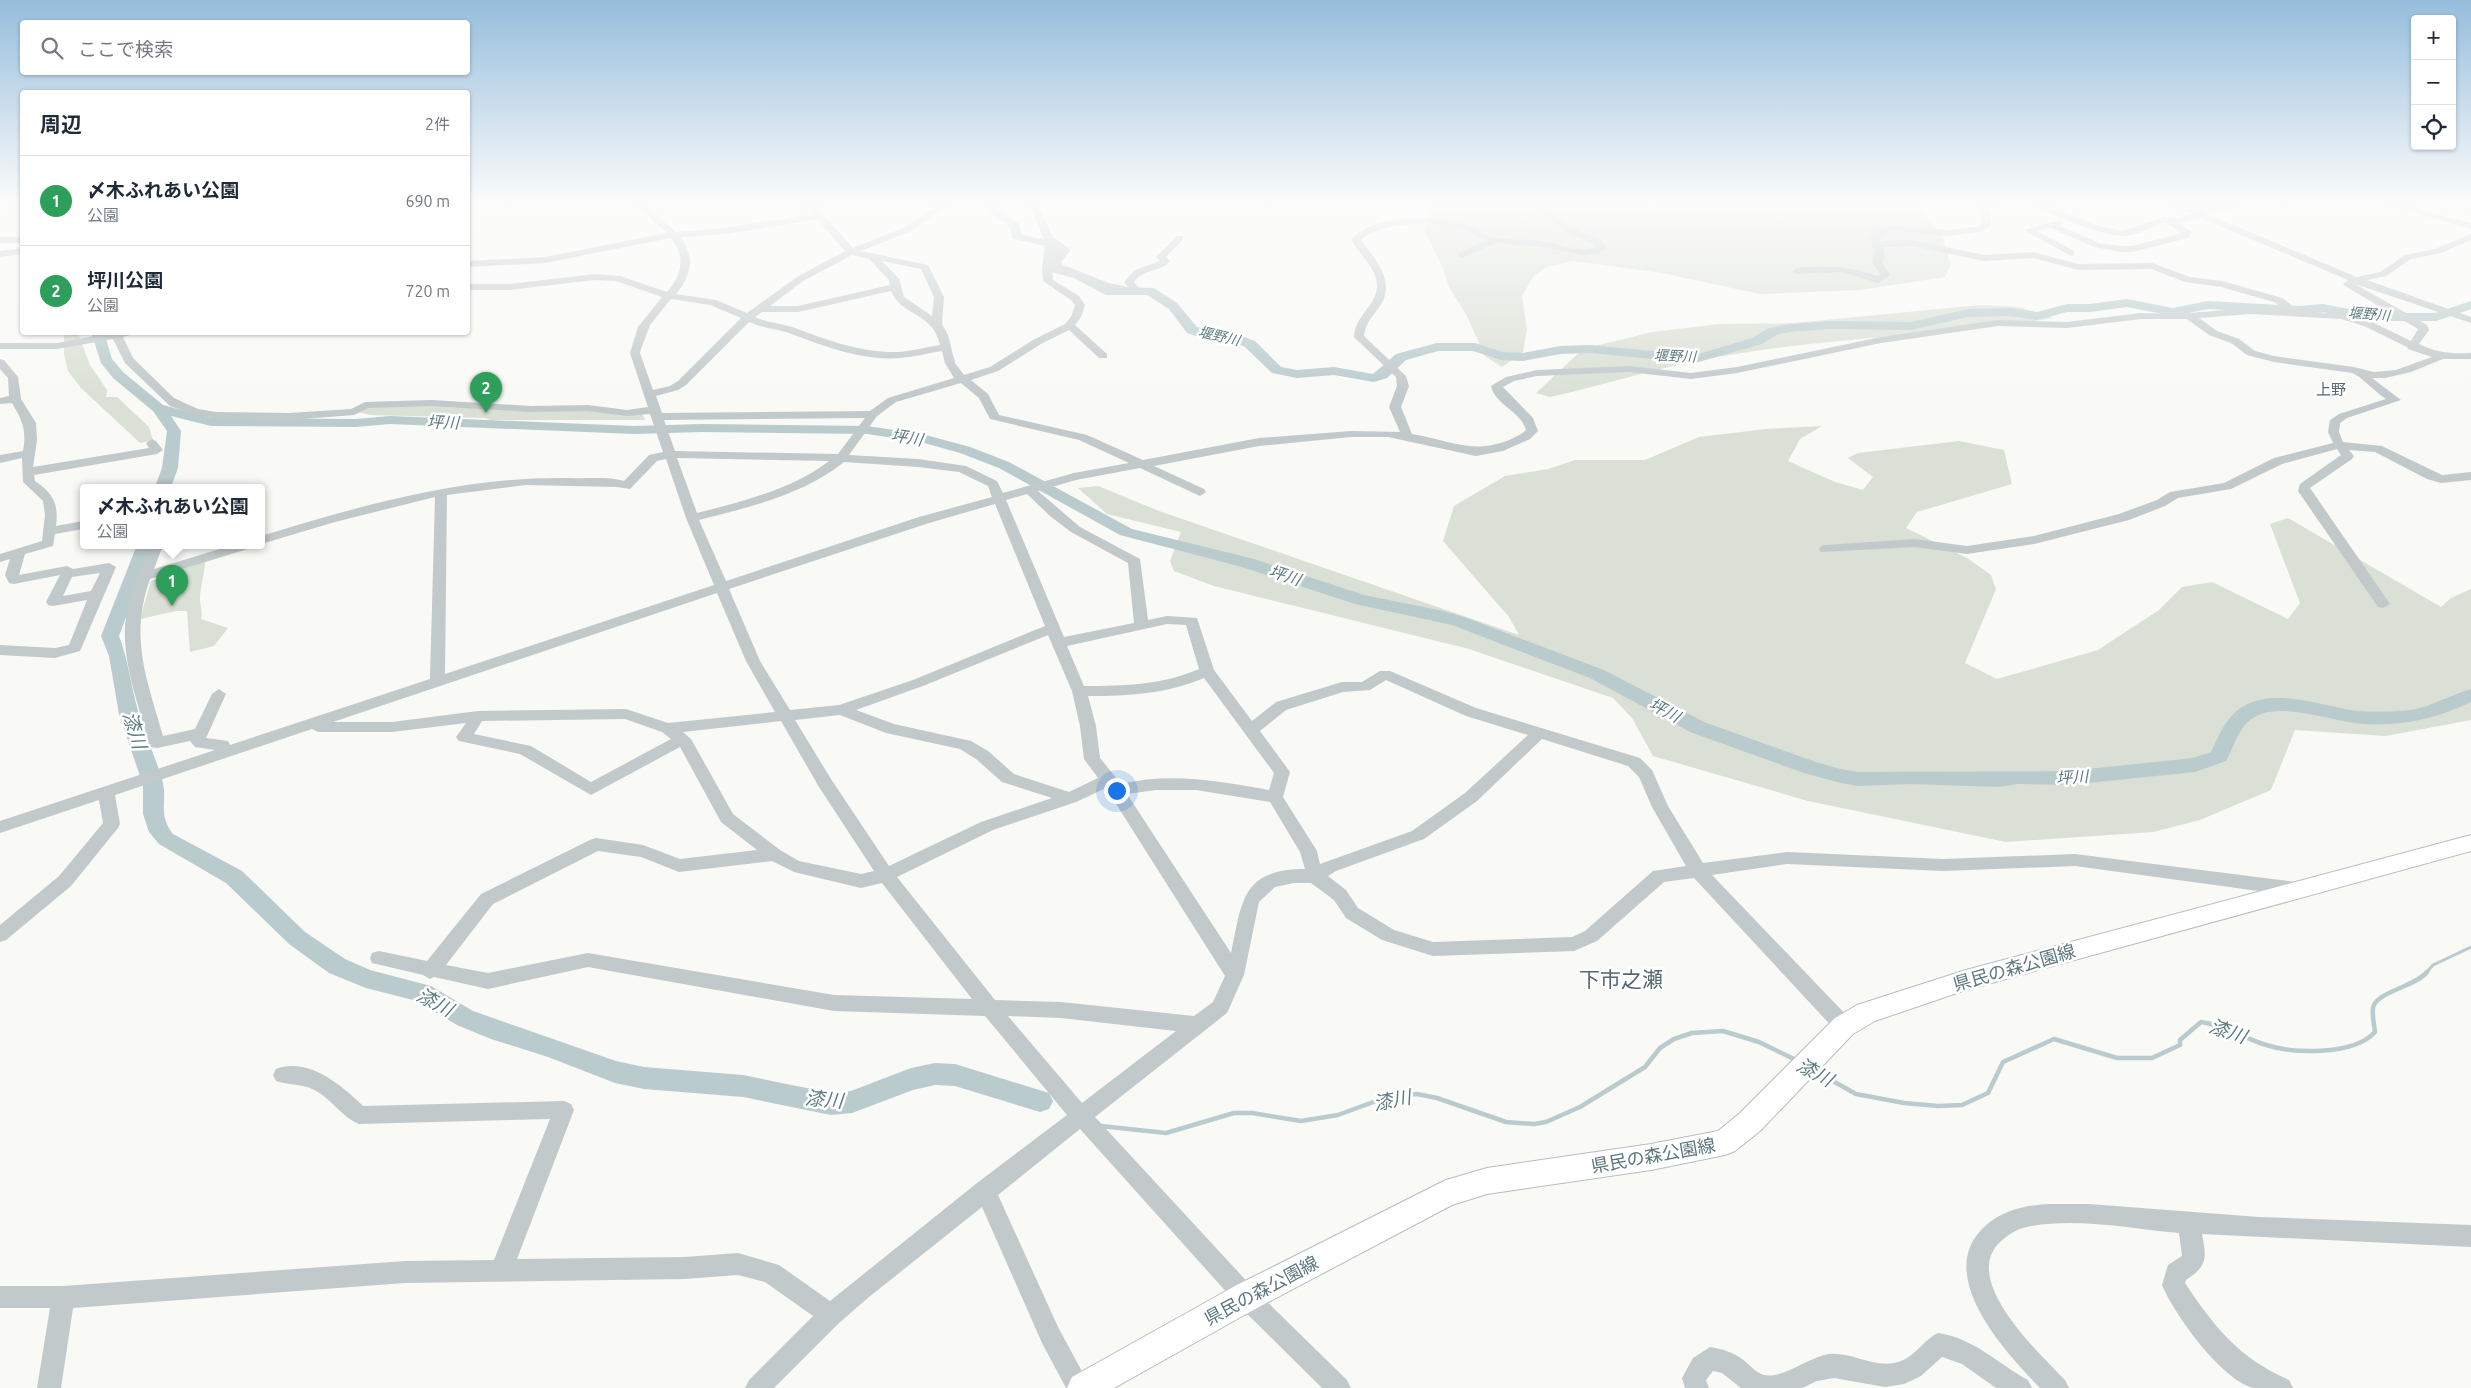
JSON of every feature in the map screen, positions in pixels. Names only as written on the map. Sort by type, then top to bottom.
[{"type":"main road","name":"県民の森公園線","points":[[1083,1388],[1246,1297],[1446,1193],[1487,1181],[1651,1157],[1725,1142],[1750,1122],[1839,1032],[1866,1013],[1966,980],[2471,843]]},
{"type":"street","points":[[685,269],[683,276],[645,324],[638,338],[635,353],[692,518],[752,662],[886,875],[988,1007],[1080,1115],[1246,1297],[1339,1388]]},
{"type":"street","points":[[648,395],[674,388],[682,383],[747,318],[800,279],[819,269]]},
{"type":"street","points":[[885,269],[894,279],[900,298],[937,324]]},
{"type":"street","points":[[926,269],[939,296],[937,324],[950,363],[958,374],[984,396],[994,417],[1083,437],[1200,492]]},
{"type":"street","points":[[692,518],[756,501],[821,474],[845,453],[870,419],[892,400],[994,369],[1037,342],[1069,326],[1076,317],[1080,305],[1075,298],[1048,281],[1045,269]]},
{"type":"street","points":[[1065,269],[1087,276],[1108,287],[1136,290],[1129,282],[1130,278],[1146,269]]},
{"type":"street","points":[[1375,269],[1382,292],[1379,300],[1360,326],[1360,337],[1371,350],[1393,367],[1401,376],[1403,386],[1395,407],[1407,436]]},
{"type":"street","points":[[1797,271],[1842,269],[1878,280],[1885,275],[1881,269]]},
{"type":"street","points":[[2159,269],[2188,280],[2222,284],[2269,298],[2295,311]]},
{"type":"street","points":[[2329,269],[2356,280],[2471,320]]},
{"type":"street","points":[[2391,269],[2383,274],[2356,280],[2348,284],[2403,315],[2424,330],[2412,346]]},
{"type":"street","points":[[470,287],[509,287],[608,277],[627,280],[668,296],[712,302],[767,326],[790,330],[818,342],[870,354],[900,355],[946,347]]},
{"type":"street","points":[[759,309],[798,309],[895,287]]},
{"type":"street","points":[[0,827],[309,726],[720,587],[998,497],[1054,482],[1137,464],[1273,440],[1360,434],[1407,436],[1476,452],[1499,448],[1526,437],[1532,431],[1529,420],[1498,391],[1497,386],[1510,379],[1537,374],[1629,369],[1691,376],[1737,370],[1881,340],[1998,323],[2067,325],[2141,316],[2189,316],[2250,311],[2295,311],[2354,319],[2378,328],[2412,346],[2437,355],[2471,356]]},
{"type":"street","points":[[2189,316],[2213,334],[2235,341],[2251,353],[2274,359],[2354,370],[2394,400],[2343,416],[2334,422],[2332,429],[2334,435],[2348,456],[2304,487],[2304,490],[2383,604]]},
{"type":"street","points":[[1069,326],[1084,335],[1090,345],[1103,356]]},
{"type":"street","points":[[0,346],[50,346],[122,335]]},
{"type":"street","points":[[117,336],[131,365],[149,378],[168,398],[193,412],[218,416],[354,412],[364,405],[431,403],[531,409],[588,408],[656,417],[870,419]]},
{"type":"street","points":[[2363,375],[2394,373],[2438,359],[2437,355]]},
{"type":"street","points":[[0,362],[13,377],[15,399],[30,423],[29,482],[43,491],[50,500],[48,543],[0,558]]},
{"type":"street","points":[[0,401],[15,399]]},
{"type":"street","points":[[28,472],[157,450],[152,443]]},
{"type":"street","points":[[1826,549],[1916,543],[1966,550],[2034,540],[2124,517],[2161,503],[2174,495],[2227,486],[2278,461],[2340,445],[2378,449],[2431,476],[2441,479],[2471,476]]},
{"type":"street","points":[[265,539],[331,519],[441,492],[526,481],[618,483],[626,486],[653,458],[668,449],[845,453],[962,469],[993,484],[1079,691],[1088,726],[1092,759],[1112,786],[1235,975]]},
{"type":"street","points":[[0,459],[29,453]]},
{"type":"street","points":[[1034,488],[1049,510],[1083,534],[1128,556],[1135,562],[1142,624]]},
{"type":"street","points":[[437,683],[441,492]]},
{"type":"street","points":[[49,531],[80,525]]},
{"type":"street","points":[[155,549],[134,609],[132,628],[135,653],[157,743],[199,733]]},
{"type":"street","points":[[146,576],[233,549]]},
{"type":"street","points":[[19,552],[12,574],[14,580],[67,570],[67,574]]},
{"type":"street","points":[[0,650],[55,653],[75,648],[109,566],[67,574]]},
{"type":"street","points":[[67,574],[53,602],[96,594]]},
{"type":"street","points":[[1058,643],[1166,620],[1192,621],[1207,671],[1250,731],[1278,764],[1282,772],[1275,797],[1308,852],[1315,876],[1340,895],[1352,913],[1359,918],[1388,935],[1433,949],[1574,944],[1591,936],[1660,876],[1699,872],[1787,858],[1943,865],[2075,860],[2296,889]]},
{"type":"street","points":[[667,728],[841,710],[946,672],[1052,628]]},
{"type":"street","points":[[1079,691],[1161,689],[1186,681],[1207,671]]},
{"type":"street","points":[[1250,731],[1281,706],[1342,687],[1365,687],[1384,674],[1444,702],[1538,734],[1634,762],[1641,767],[1660,807],[1699,872],[1839,1032]]},
{"type":"street","points":[[220,694],[197,740],[201,743],[222,745],[224,753]]},
{"type":"street","points":[[841,710],[891,729],[965,745],[982,755],[1008,778],[1070,798]]},
{"type":"street","points":[[309,726],[324,728],[392,727],[478,716],[626,714],[667,728],[683,739],[726,818],[774,854],[794,866],[861,881],[886,875],[987,826],[1112,786],[1188,782],[1275,797]]},
{"type":"street","points":[[478,716],[464,737],[525,750],[591,789],[683,739]]},
{"type":"street","points":[[757,1388],[831,1315],[985,1190],[1220,1007],[1235,975],[1251,899],[1270,881],[1294,876],[1315,876],[1330,866],[1418,835],[1471,798],[1538,734]]},
{"type":"street","points":[[0,935],[65,881],[112,824],[106,792]]},
{"type":"street","points":[[430,970],[487,899],[596,844],[643,851],[679,866],[774,854]]},
{"type":"street","points":[[379,958],[488,981],[588,960],[834,1003],[1061,1010],[1199,1025]]},
{"type":"street","points":[[283,1075],[304,1076],[322,1082],[358,1116],[564,1110],[500,1271]]},
{"type":"street","points":[[985,1190],[1050,1335],[1080,1388]]},
{"type":"street","points":[[2057,1388],[2010,1337],[1989,1304],[1978,1272],[1978,1256],[1986,1242],[2010,1222],[2038,1215],[2056,1214],[2188,1223],[2471,1236]]},
{"type":"street","points":[[2188,1223],[2194,1249],[2193,1262],[2176,1273],[2172,1285],[2206,1336],[2229,1358],[2258,1379],[2281,1388]]},
{"type":"street","points":[[0,1297],[63,1296],[405,1272],[685,1268],[738,1264],[771,1273],[831,1315]]},
{"type":"street","points":[[49,1388],[63,1296]]},
{"type":"street","points":[[1697,1388],[1694,1378],[1701,1366],[1710,1359],[1726,1362],[1751,1382],[1766,1387],[1782,1386],[1822,1367],[1842,1365],[1897,1382],[1938,1345],[1966,1353],[1997,1376],[2020,1388]]},
{"type":"shaded area","points":[[1443,269],[1544,269],[1533,277],[1522,296],[1527,329],[1523,352],[1502,367],[1485,356],[1466,314],[1450,289]]},
{"type":"shaded area","points":[[1631,269],[1949,269],[1945,277],[1860,290],[1760,294],[1662,273]]},
{"type":"shaded area","points":[[1980,305],[2019,307],[2054,318],[1764,350],[1680,364],[1550,397],[1536,393],[1583,349],[1652,332],[1719,324],[1794,323]]},
{"type":"shaded area","points":[[64,335],[79,335],[90,365],[107,390],[106,397],[117,397],[149,427],[153,440],[140,443],[81,388],[68,371],[64,354]]},
{"type":"shaded area","points":[[431,404],[642,413],[645,420],[491,420],[484,418],[370,415],[358,412],[368,405]]},
{"type":"shaded area","points":[[1822,426],[1800,439],[1788,461],[1835,482],[1863,490],[1873,477],[1848,458],[1858,453],[1959,441],[2004,450],[2012,484],[1917,512],[1906,528],[1967,558],[1991,575],[1996,589],[1965,663],[1997,679],[2098,650],[2159,610],[2182,587],[2212,582],[2288,619],[2300,603],[2270,524],[2288,518],[2441,607],[2451,598],[2471,589],[2471,720],[2386,736],[2295,730],[2271,790],[2200,820],[2153,832],[2006,842],[1808,801],[1653,756],[1632,718],[1613,698],[1469,649],[1214,586],[1174,571],[1170,561],[1181,532],[1107,514],[1078,488],[1098,486],[1159,511],[1519,635],[1509,617],[1443,541],[1454,506],[1505,476],[1548,469],[1575,460],[1645,460],[1699,437],[1766,429]]},
{"type":"shaded area","points":[[205,561],[200,594],[201,619],[228,628],[214,646],[190,652],[187,611],[176,611],[140,619],[151,581]]},
{"type":"waterway","name":"堰野川","points":[[1055,269],[1078,275],[1106,291],[1150,291],[1173,306],[1192,330],[1202,334],[1239,339],[1250,344],[1277,370],[1297,374],[1334,371],[1374,378],[1382,375],[1401,357],[1437,347],[1475,347],[1501,356],[1523,357],[1560,350],[1590,349],[1695,359],[1757,341],[1774,331],[1790,328],[1830,325],[1911,326],[1968,313],[2009,312],[2037,316],[2067,308],[2090,308],[2127,303],[2173,312],[2208,305],[2299,310],[2323,308],[2371,317],[2436,317],[2471,305]]},
{"type":"waterway","name":"坪川","points":[[98,335],[106,360],[118,375],[158,408]]},
{"type":"waterway","name":"坪川","points":[[158,408],[211,422],[291,421],[356,423],[390,420],[634,430],[702,428],[867,430],[922,438],[965,450],[1004,465],[1126,532],[1248,563],[1361,600],[1439,615],[1458,621],[1597,674],[1697,727],[1811,768],[1858,779],[1911,777],[1998,780],[2018,777],[2069,778],[2195,765],[2219,756],[2230,731],[2238,720],[2248,712],[2259,707],[2286,705],[2357,717],[2401,718],[2432,711],[2471,695]]},
{"type":"waterway","name":"漆川","points":[[158,408],[174,431],[170,468],[164,484]]},
{"type":"waterway","name":"漆川","points":[[143,549],[110,636],[118,656],[129,714],[146,759],[153,785],[153,814],[156,827],[166,839],[234,877],[297,938],[337,966],[366,978],[423,993],[465,1018],[500,1032],[552,1048],[615,1072],[644,1078],[743,1086],[831,1104],[852,1102],[911,1079],[935,1074],[955,1075],[1040,1101]]},
{"type":"waterway","name":"漆川","points":[[2427,972],[2433,965],[2471,947]]},
{"type":"waterway","name":"漆川","points":[[1815,1071],[1856,1094],[1904,1103],[1938,1106],[1962,1105],[1988,1093],[2003,1062],[2054,1039],[2117,1058],[2152,1058],[2180,1045],[2180,1040],[2201,1022],[2217,1026],[2263,1044],[2290,1050],[2322,1051],[2338,1049],[2365,1040],[2375,1032],[2373,1020],[2375,1002],[2414,982],[2427,972]]},
{"type":"waterway","name":"漆川","points":[[1101,1126],[1166,1133],[1234,1113],[1252,1113],[1301,1121],[1338,1115],[1387,1097],[1417,1094],[1437,1098],[1506,1122],[1534,1124],[1546,1122],[1580,1107],[1645,1067],[1660,1048],[1674,1039],[1692,1033],[1723,1031],[1759,1042],[1796,1060]]},
{"type":"place","name":"坪川公園","points":[[486,413]]},
{"type":"place","name":"〆木ふれあい公園","points":[[172,606]]},
{"type":"district","name":"上野","points":[[2331,389]]},
{"type":"district","name":"下市之瀬","points":[[1621,979]]}]
